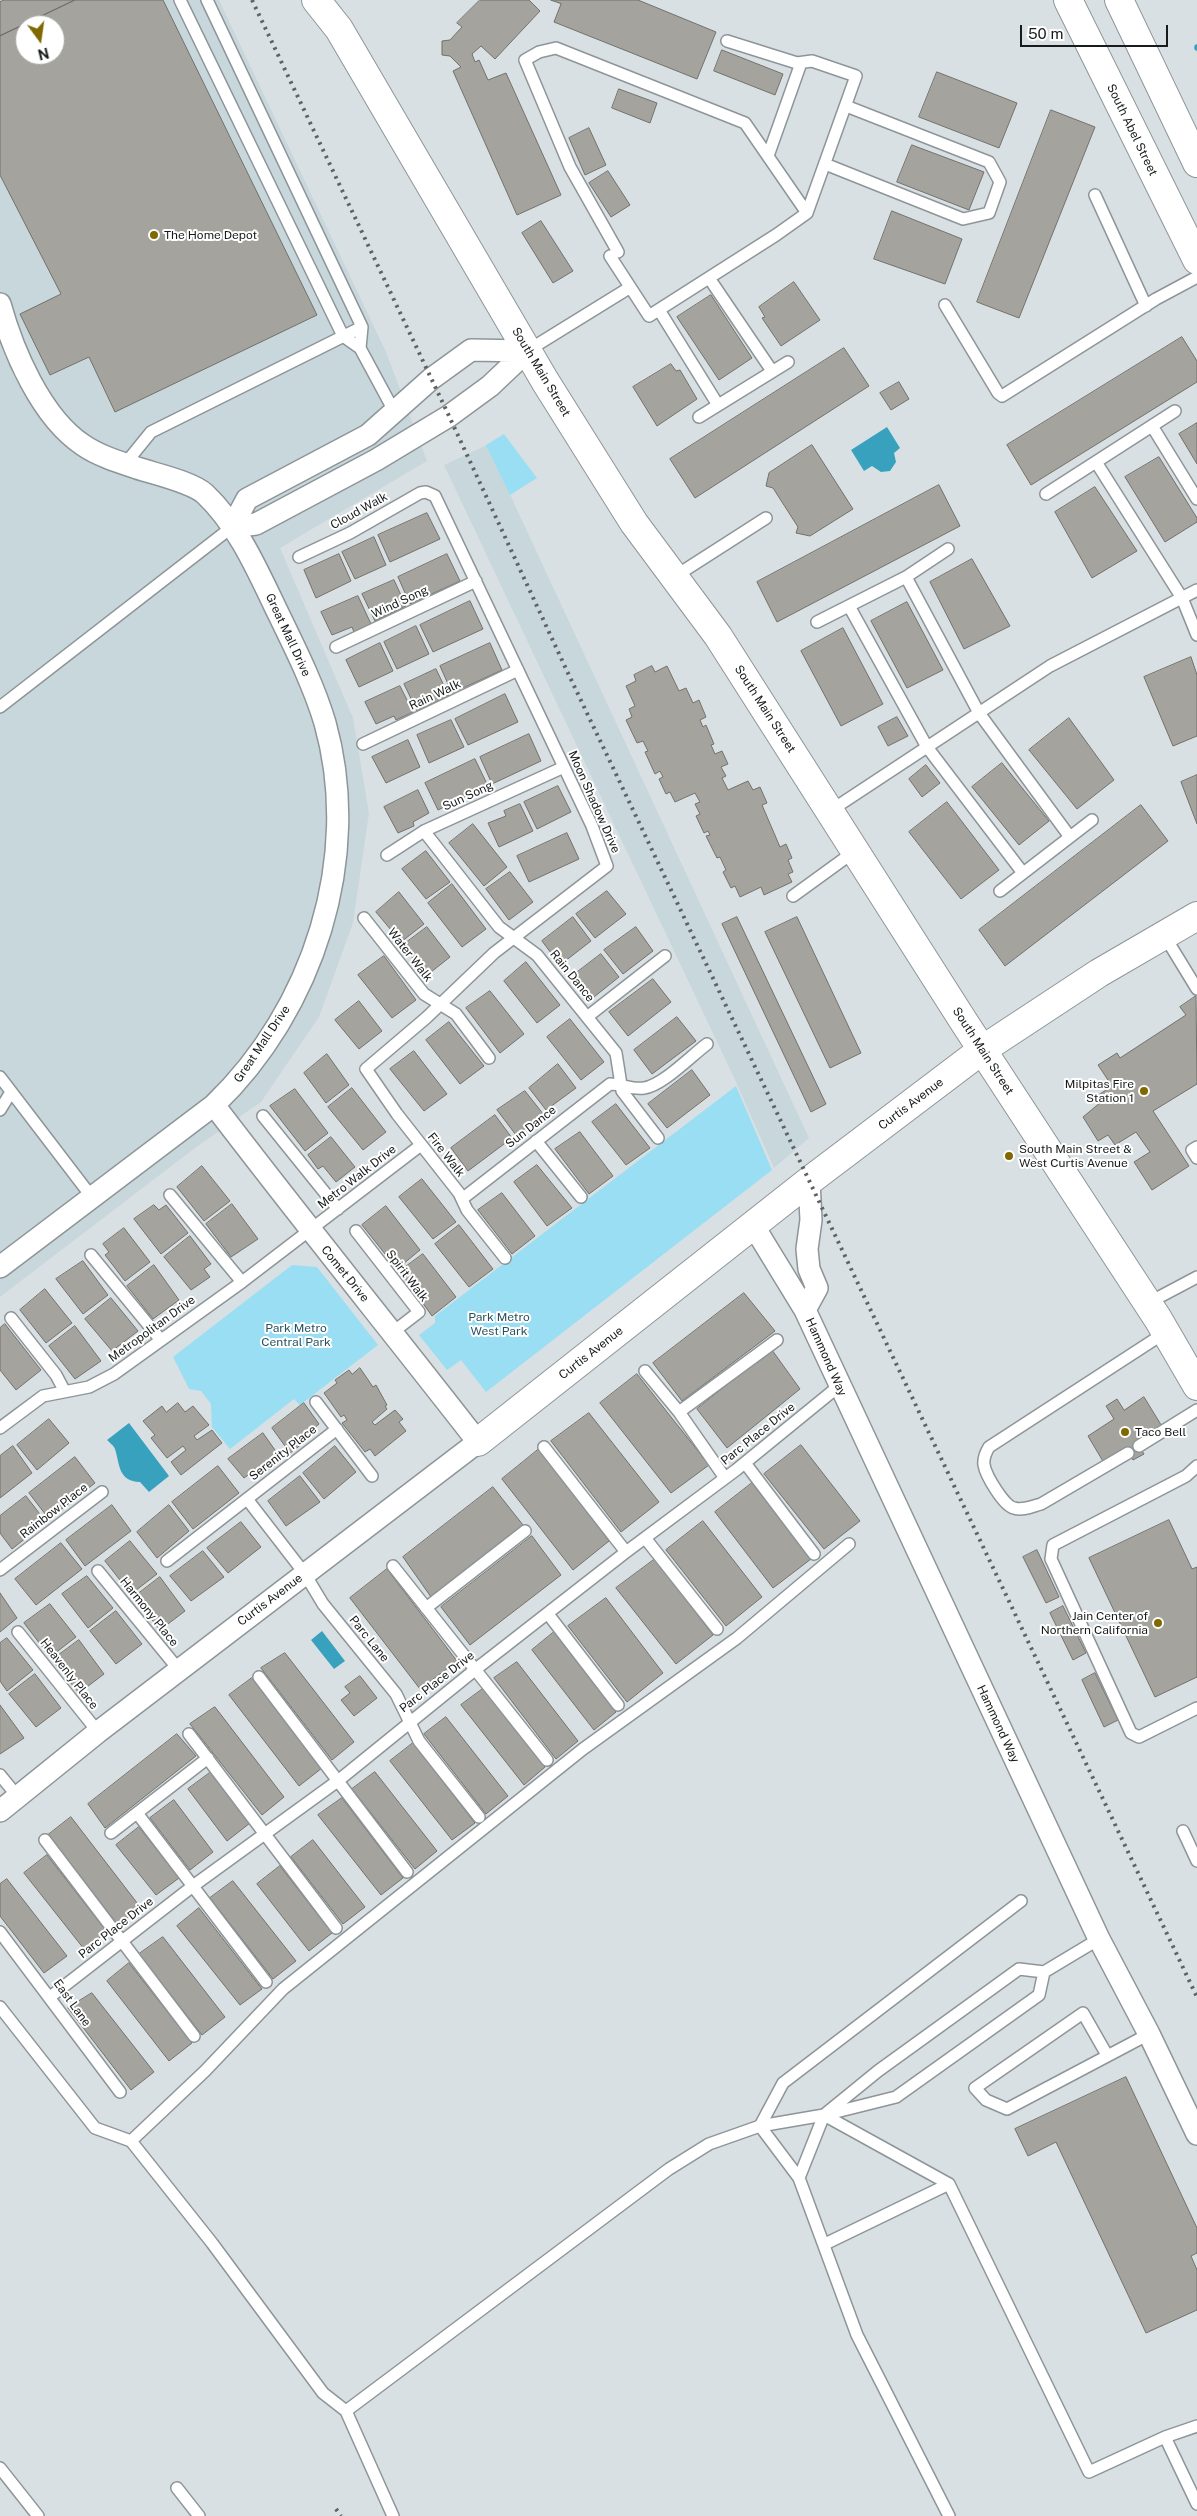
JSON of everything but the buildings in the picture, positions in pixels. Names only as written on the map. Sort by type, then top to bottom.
[{"type":"main road","name":"South Main Street","points":[[316,0],[340,30],[528,350],[634,523],[718,636],[982,1050],[1148,1303],[1197,1386]]},
{"type":"main road","name":"South Main Street","points":[[332,0],[340,30]]},
{"type":"main road","name":"South Abel Street","points":[[1068,0],[1197,260]]},
{"type":"main road","points":[[1119,0],[1197,163]]},
{"type":"main road","name":"Curtis Avenue","points":[[478,1442],[809,1181],[982,1050],[1099,973],[1197,916]]},
{"type":"street","name":"Great Mall Drive","points":[[0,304],[13,341],[37,393],[58,422],[82,444],[125,464],[201,490],[232,527],[257,569],[317,699],[331,753],[336,793],[337,829],[332,885],[319,938],[308,966],[277,1026],[235,1085],[214,1105],[91,1196],[0,1267]]},
{"type":"street","points":[[232,527],[247,499],[368,435],[394,411],[471,350],[528,350]]},
{"type":"street","points":[[232,527],[256,524],[376,460],[449,416],[490,386],[528,350]]},
{"type":"street","name":"Comet Drive","points":[[214,1105],[310,1231],[393,1332],[478,1442]]},
{"type":"street","name":"Hammond Way","points":[[805,1310],[817,1288],[809,1268],[807,1250],[811,1220],[809,1181]]},
{"type":"street","name":"Hammond Way","points":[[753,1225],[805,1310],[1099,1939],[1149,2034],[1197,2134]]},
{"type":"street","name":"Curtis Avenue","points":[[0,1811],[98,1732],[478,1442]]},
{"type":"lane","points":[[180,0],[343,336],[360,348],[394,411]]},
{"type":"lane","points":[[207,0],[362,327],[360,348]]},
{"type":"lane","points":[[727,42],[797,63],[812,61],[856,76],[808,212],[649,316],[629,288],[570,167],[525,60],[540,52],[556,48],[745,123],[808,212]]},
{"type":"lane","points":[[768,156],[801,62]]},
{"type":"lane","points":[[825,164],[963,219],[989,213],[1000,182],[989,162],[846,106]]},
{"type":"lane","points":[[1095,196],[1146,306]]},
{"type":"lane","points":[[945,305],[998,393],[1002,396],[1146,306],[1197,277]]},
{"type":"lane","points":[[709,278],[772,371]]},
{"type":"lane","points":[[528,350],[629,288]]},
{"type":"lane","points":[[659,310],[718,405]]},
{"type":"lane","points":[[125,464],[151,432],[362,327]]},
{"type":"lane","points":[[698,417],[788,362]]},
{"type":"lane","points":[[1046,494],[1175,411]]},
{"type":"lane","points":[[1152,426],[1197,499]]},
{"type":"lane","points":[[1096,462],[1182,598],[1197,635]]},
{"type":"lane","name":"Cloud Walk","points":[[300,557],[350,533],[420,493],[432,494]]},
{"type":"lane","name":"Moon Shadow Drive","points":[[366,1069],[440,1004],[494,953],[606,866],[592,826],[437,500],[432,494]]},
{"type":"lane","points":[[674,577],[766,518]]},
{"type":"lane","points":[[0,707],[232,527]]},
{"type":"lane","points":[[817,622],[906,577],[948,549]]},
{"type":"lane","points":[[906,577],[979,713],[1070,837]]},
{"type":"lane","name":"Wind Song","points":[[336,647],[476,581]]},
{"type":"lane","points":[[830,811],[1050,666],[1197,590]]},
{"type":"lane","points":[[849,606],[927,747],[1023,873]]},
{"type":"lane","name":"Rain Walk","points":[[363,744],[518,670]]},
{"type":"lane","name":"Sun Song","points":[[387,855],[424,831],[564,767]]},
{"type":"lane","points":[[1000,891],[1092,820]]},
{"type":"lane","name":"Rain Dance","points":[[424,831],[499,927],[537,955],[616,1053],[620,1084]]},
{"type":"lane","points":[[793,896],[855,851]]},
{"type":"lane","name":"Water Walk","points":[[364,918],[424,994],[456,1014],[489,1058]]},
{"type":"lane","points":[[1164,935],[1197,989]]},
{"type":"lane","points":[[587,1017],[665,956]]},
{"type":"lane","points":[[620,1084],[634,1089],[654,1085],[707,1044]]},
{"type":"lane","name":"Fire Walk","points":[[366,1069],[505,1258]]},
{"type":"lane","points":[[0,1077],[91,1196]]},
{"type":"lane","name":"Sun Dance","points":[[462,1199],[603,1088],[610,1084],[620,1084]]},
{"type":"lane","points":[[620,1084],[622,1091],[658,1138]]},
{"type":"lane","points":[[0,1110],[12,1092]]},
{"type":"lane","points":[[262,1116],[338,1209]]},
{"type":"lane","points":[[536,1141],[581,1198]]},
{"type":"lane","name":"Metro Walk Drive","points":[[310,1231],[421,1145]]},
{"type":"lane","points":[[1197,1147],[1192,1150],[1197,1158]]},
{"type":"lane","points":[[170,1195],[242,1282]]},
{"type":"lane","name":"Metropolitan Drive","points":[[0,1428],[43,1396],[64,1390],[89,1387],[102,1382],[310,1231]]},
{"type":"lane","name":"Spirit Walk","points":[[356,1231],[419,1312],[393,1332]]},
{"type":"lane","points":[[91,1255],[160,1339]]},
{"type":"lane","points":[[1148,1303],[1197,1277]]},
{"type":"lane","points":[[11,1318],[56,1375],[64,1390]]},
{"type":"lane","points":[[1128,1454],[1041,1504],[1026,1508],[1014,1508],[1002,1500],[984,1465],[984,1454],[989,1447],[1166,1332]]},
{"type":"lane","points":[[679,1412],[777,1340]]},
{"type":"lane","points":[[645,1371],[679,1412],[725,1478]]},
{"type":"lane","name":"Parc Place Drive","points":[[50,1997],[193,1886],[265,1836],[339,1780],[476,1669],[626,1552],[741,1466],[808,1412],[816,1402],[839,1386]]},
{"type":"lane","name":"Serenity Place","points":[[316,1402],[372,1476]]},
{"type":"lane","points":[[1139,1446],[1197,1410]]},
{"type":"lane","name":"Serenity Place","points":[[167,1561],[337,1429]]},
{"type":"lane","points":[[544,1447],[626,1552]]},
{"type":"lane","points":[[741,1466],[814,1554]]},
{"type":"lane","points":[[1197,1466],[1186,1476],[1053,1545],[1050,1552],[1051,1560],[1131,1733],[1139,1737],[1197,1708]]},
{"type":"lane","name":"Rainbow Place","points":[[0,1570],[102,1492]]},
{"type":"lane","name":"Serenity Place","points":[[247,1499],[305,1574]]},
{"type":"lane","points":[[426,1608],[525,1531]]},
{"type":"lane","points":[[645,1538],[717,1629]]},
{"type":"lane","points":[[131,2141],[205,2071],[284,1989],[583,1749],[737,1638],[849,1544]]},
{"type":"lane","points":[[393,1566],[547,1760]]},
{"type":"lane","name":"Harmony Place","points":[[98,1571],[179,1670]]},
{"type":"lane","name":"Parc Lane","points":[[305,1574],[323,1604],[396,1694],[419,1741],[479,1817]]},
{"type":"lane","points":[[548,1614],[618,1705]]},
{"type":"lane","name":"Heavenly Place","points":[[18,1632],[98,1732]]},
{"type":"lane","points":[[260,1677],[407,1872]]},
{"type":"lane","points":[[189,1734],[336,1928]]},
{"type":"lane","points":[[111,1833],[208,1758]]},
{"type":"lane","points":[[0,1775],[18,1797]]},
{"type":"lane","points":[[137,1813],[266,1982]]},
{"type":"lane","points":[[1183,1831],[1197,1861]]},
{"type":"lane","points":[[45,1840],[194,2036]]},
{"type":"lane","points":[[760,2126],[783,2083],[1021,1901]]},
{"type":"lane","name":"East Lane","points":[[0,1932],[120,2092]]},
{"type":"lane","points":[[799,2178],[824,2115],[878,2071],[997,1983],[1019,1969],[1044,1972],[1099,1939]]},
{"type":"lane","points":[[346,2412],[669,2169],[709,2144],[760,2126],[824,2115],[896,2097],[1039,1995],[1044,1972]]},
{"type":"lane","points":[[0,2007],[95,2128],[131,2141],[212,2243],[323,2393],[346,2412],[393,2516]]},
{"type":"lane","points":[[1107,2055],[1083,2013],[976,2088],[986,2100],[1007,2109],[1149,2034]]},
{"type":"lane","points":[[824,2115],[948,2184],[1089,2472],[1165,2437],[1197,2426]]},
{"type":"lane","points":[[760,2126],[799,2178],[825,2244],[857,2335],[949,2516]]},
{"type":"lane","points":[[825,2244],[948,2184]]},
{"type":"lane","points":[[1165,2437],[1197,2504]]},
{"type":"lane","points":[[0,2468],[38,2516]]},
{"type":"lane","points":[[177,2488],[198,2516]]},
{"type":"shaded area","points":[[0,0],[219,0],[386,352],[427,461],[280,548],[353,718],[369,813],[353,923],[319,1017],[261,1102],[195,1148],[0,1297]]},
{"type":"shaded area","points":[[887,427],[900,448],[894,453],[896,462],[890,471],[881,472],[872,466],[864,471],[851,450]]},
{"type":"shaded area","points":[[487,445],[809,1138],[774,1168],[736,1082],[444,465]]},
{"type":"shaded area","points":[[129,1423],[169,1476],[149,1492],[140,1482],[128,1479],[124,1475],[119,1466],[114,1448],[107,1440]]},
{"type":"shaded area","points":[[322,1631],[345,1661],[334,1669],[311,1640]]},
{"type":"green space","points":[[504,434],[537,478],[510,495],[486,445]]},
{"type":"green space","name":"Park Metro West Park","points":[[736,1086],[772,1170],[486,1392],[461,1360],[447,1370],[419,1335],[435,1323],[435,1316]]},
{"type":"green space","name":"Park Metro Central Park","points":[[292,1265],[317,1267],[378,1345],[300,1405],[294,1399],[230,1449],[212,1427],[211,1404],[201,1391],[189,1389],[173,1357]]},
{"type":"railway","points":[[252,0],[449,416],[567,671],[1197,1997]]},
{"type":"railway","points":[[336,2509],[341,2516]]},
{"type":"place","name":"The Home Depot","points":[[154,235]]},
{"type":"place","name":"Milpitas Fire Station 1","points":[[1144,1091]]},
{"type":"place","name":"South Main Street & West Curtis Avenue","points":[[1009,1156]]},
{"type":"place","name":"Taco Bell","points":[[1125,1432]]},
{"type":"place","name":"Jain Center of Northern California","points":[[1158,1623]]}]
